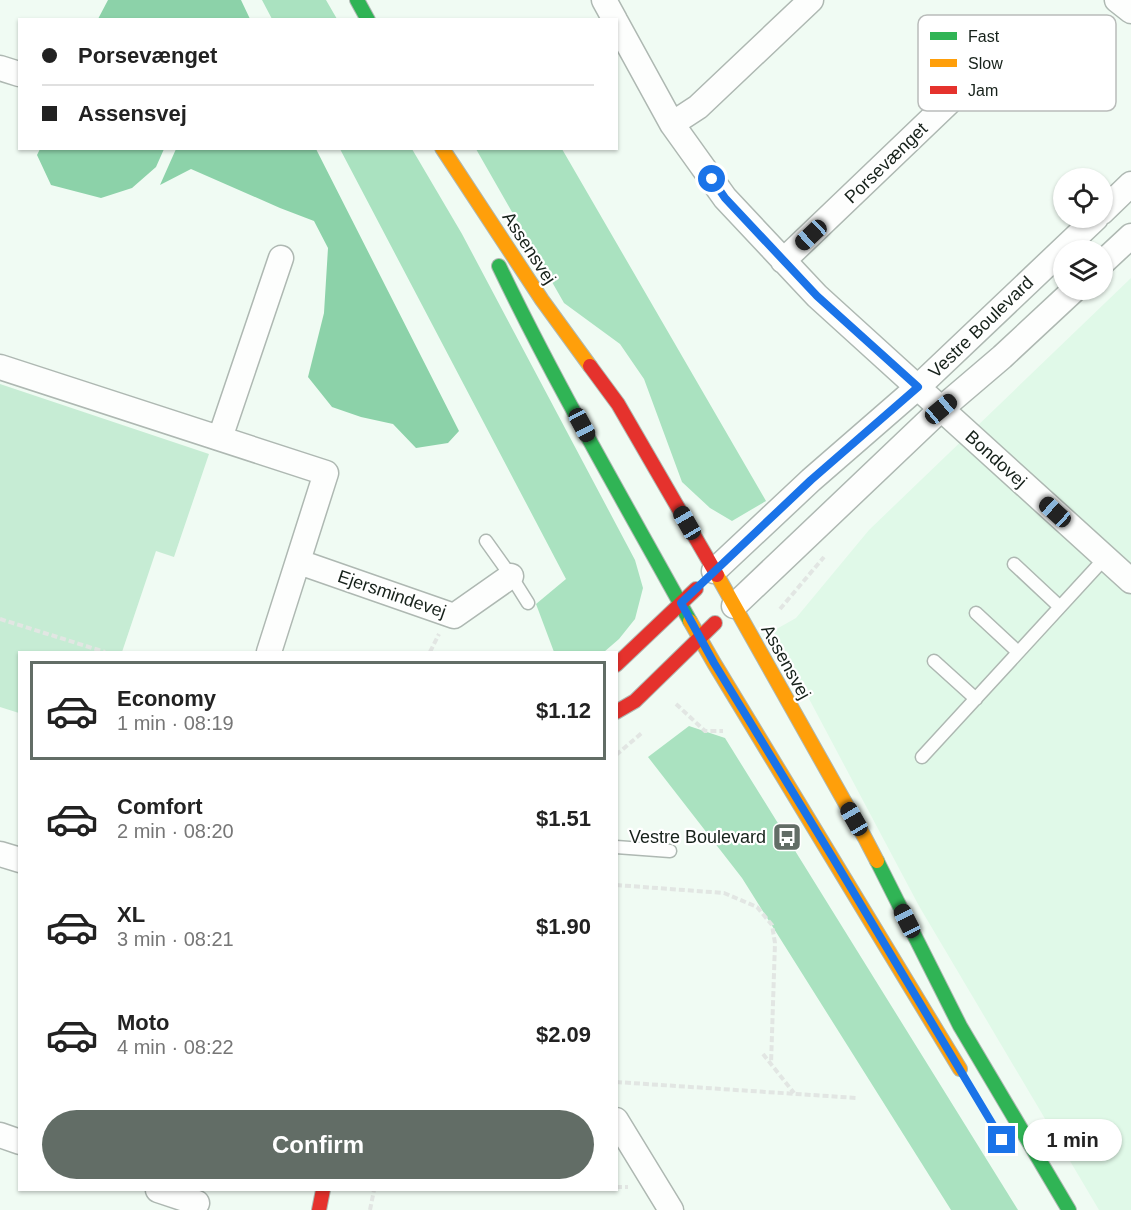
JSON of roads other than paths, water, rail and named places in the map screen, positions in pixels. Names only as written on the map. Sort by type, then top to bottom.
[{"type":"main road","points":[[357,0],[367,18]]},
{"type":"main road","name":"Assensvej","points":[[443,150],[521,312],[714,663],[966,1080]]},
{"type":"main road","name":"Assensvej","points":[[443,150],[542,300],[618,404],[702,578],[715,611],[865,838],[960,1026],[1069,1210]]},
{"type":"main road","points":[[521,312],[574,386]]},
{"type":"main road","points":[[702,578],[715,611]]},
{"type":"main road","name":"Vestre Boulevard","points":[[618,664],[681,603],[702,578]]},
{"type":"main road","points":[[681,603],[692,602],[715,611]]},
{"type":"main road","name":"Vestre Boulevard","points":[[618,711],[635,701],[701,639],[715,611]]},
{"type":"main road","points":[[874,886],[960,1026]]},
{"type":"main road","points":[[319,1210],[323,1191]]},
{"type":"street","points":[[604,0],[614,18]]},
{"type":"street","points":[[672,124],[698,107],[811,0]]},
{"type":"street","points":[[1117,0],[1131,11]]},
{"type":"street","points":[[618,25],[672,124],[725,198],[817,296],[918,387]]},
{"type":"street","name":"Porsevænget","points":[[783,261],[940,111]]},
{"type":"street","points":[[1113,201],[1131,184]]},
{"type":"street","name":"Vestre Boulevard","points":[[702,578],[918,387],[1085,228]]},
{"type":"street","points":[[1113,253],[1131,236]]},
{"type":"street","points":[[220,438],[281,258]]},
{"type":"street","name":"Vestre Boulevard","points":[[715,611],[1063,300]]},
{"type":"street","points":[[0,367],[326,472],[269,651]]},
{"type":"street","name":"Vestre Boulevard","points":[[918,387],[941,409]]},
{"type":"street","name":"Bondovej","points":[[941,409],[1131,581]]},
{"type":"street","name":"Ejersmindevej","points":[[298,562],[453,616],[511,576]]},
{"type":"street","points":[[0,854],[18,859]]},
{"type":"street","points":[[618,1123],[671,1210]]},
{"type":"street","points":[[0,1135],[18,1141]]},
{"type":"street","points":[[161,1191],[197,1203]]},
{"type":"lane","points":[[486,541],[528,603]]},
{"type":"lane","points":[[922,757],[1105,558]]},
{"type":"lane","points":[[1014,564],[1060,607]]},
{"type":"lane","points":[[976,613],[1018,652]]},
{"type":"lane","points":[[934,661],[976,699]]},
{"type":"lane","points":[[618,847],[670,851]]},
{"type":"place","name":"Vestre Boulevard","points":[[787,837]]}]
